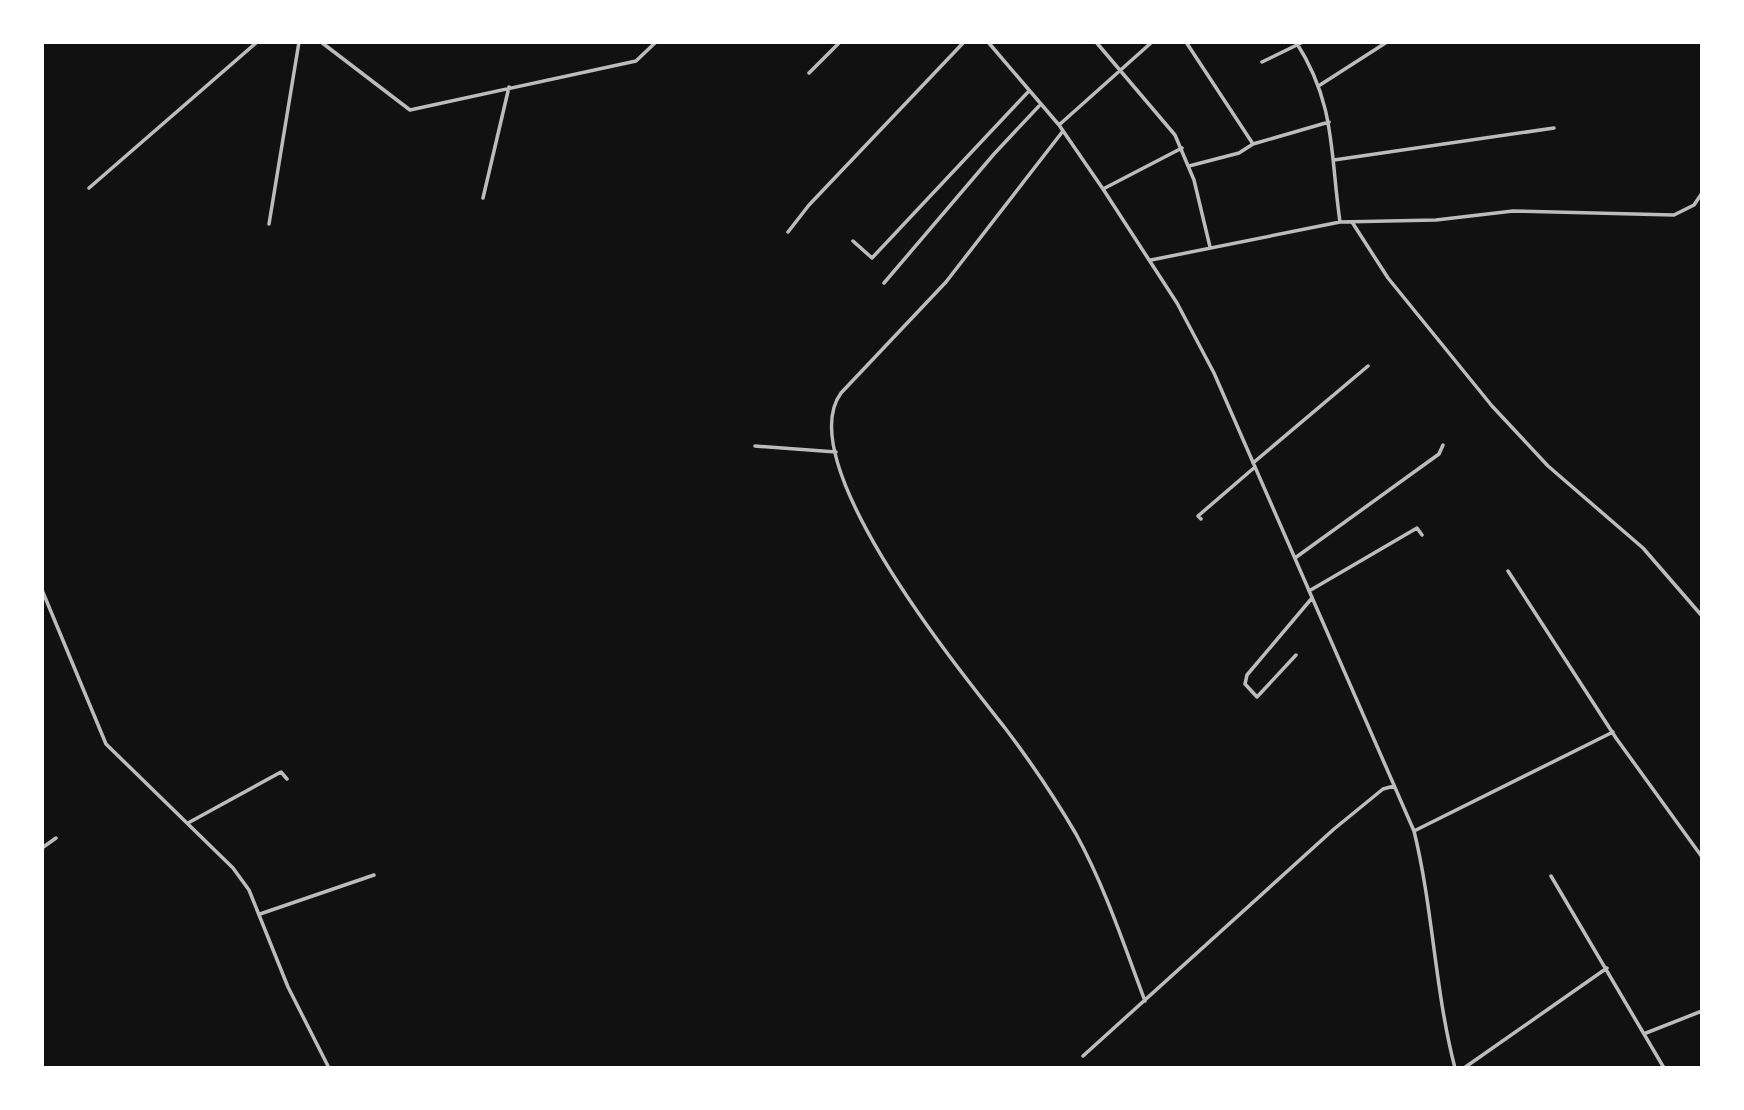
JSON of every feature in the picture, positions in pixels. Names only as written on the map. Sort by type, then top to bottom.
[{"type":"street","points":[[89,188],[257,42]]},
{"type":"street","points":[[268,223],[299,42]]},
{"type":"street","points":[[321,42],[365,74],[397,103],[410,110],[636,61],[656,42]]},
{"type":"street","points":[[809,73],[840,42]]},
{"type":"street","points":[[788,232],[867,142],[964,42]]},
{"type":"street","points":[[988,42],[1059,125],[1151,260],[1196,336],[1414,831],[1426,883],[1427,911],[1455,1068]]},
{"type":"street","points":[[1096,42],[1122,70],[1182,148],[1210,248]]},
{"type":"street","points":[[1059,125],[1152,42]]},
{"type":"street","points":[[1186,42],[1253,144]]},
{"type":"street","points":[[1262,62],[1303,42]]},
{"type":"street","points":[[1320,85],[1387,42]]},
{"type":"street","points":[[1297,44],[1320,85],[1329,122],[1340,222]]},
{"type":"street","points":[[483,198],[509,87]]},
{"type":"street","points":[[853,241],[872,258],[1029,92]]},
{"type":"street","points":[[884,284],[994,154],[1040,105]]},
{"type":"street","points":[[1189,166],[1239,153],[1253,144],[1329,122]]},
{"type":"street","points":[[1334,160],[1554,128]]},
{"type":"street","points":[[1062,131],[946,282],[833,405],[831,421],[837,452],[853,502],[899,587],[951,662],[1006,730],[1076,834],[1101,883],[1145,1001]]},
{"type":"street","points":[[1104,189],[1182,148]]},
{"type":"street","points":[[1151,260],[1340,222],[1436,220],[1513,211],[1674,215],[1694,205],[1702,192]]},
{"type":"street","points":[[1352,222],[1388,278],[1492,406],[1548,466],[1643,548],[1702,615]]},
{"type":"street","points":[[1201,519],[1198,516],[1368,366]]},
{"type":"street","points":[[1295,558],[1439,453],[1443,445]]},
{"type":"street","points":[[755,446],[837,452]]},
{"type":"street","points":[[1309,592],[1417,528],[1422,535]]},
{"type":"street","points":[[1508,571],[1613,732],[1702,857]]},
{"type":"street","points":[[42,590],[106,744],[233,868],[249,890],[288,987],[329,1068]]},
{"type":"street","points":[[1296,655],[1257,697],[1245,684],[1247,675],[1312,598]]},
{"type":"street","points":[[1414,831],[1613,732]]},
{"type":"street","points":[[188,823],[281,772],[287,779]]},
{"type":"street","points":[[1083,1056],[1334,829],[1383,789],[1394,786]]},
{"type":"street","points":[[42,848],[56,838]]},
{"type":"street","points":[[260,914],[374,875]]},
{"type":"street","points":[[1551,876],[1646,1033],[1664,1068]]},
{"type":"street","points":[[1464,1068],[1607,968]]},
{"type":"street","points":[[1646,1033],[1702,1011]]}]
